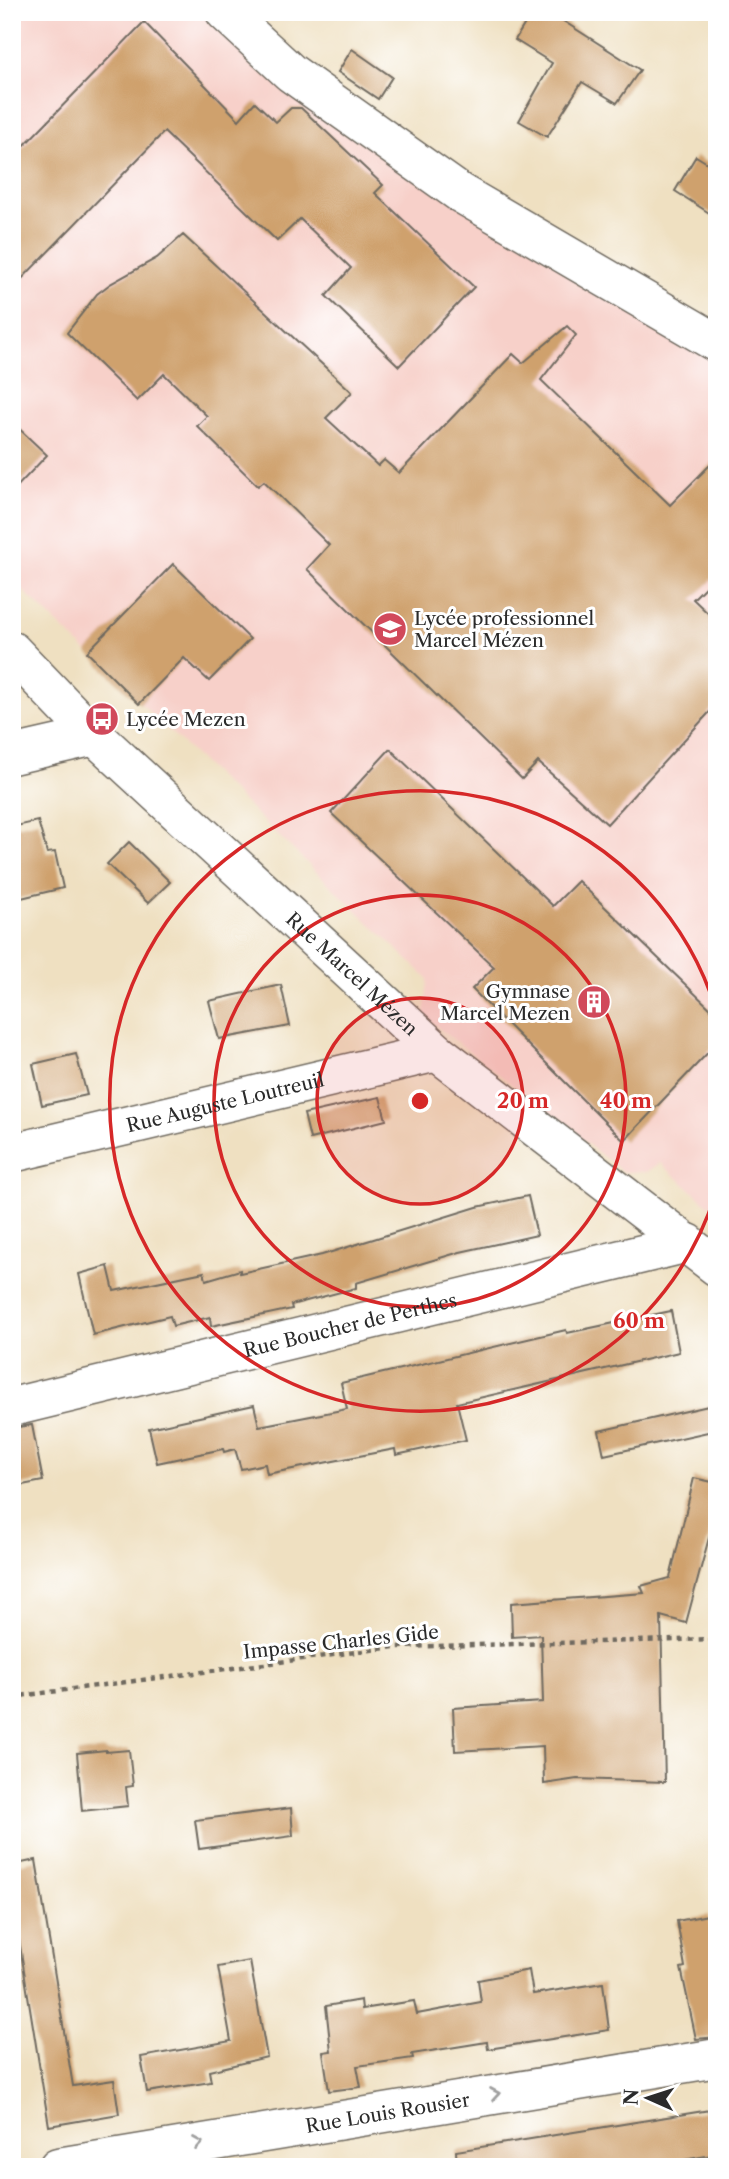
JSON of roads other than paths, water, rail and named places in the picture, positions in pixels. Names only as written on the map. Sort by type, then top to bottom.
[{"type":"street","points":[[225,12],[291,73],[460,192],[717,343]]},
{"type":"street","name":"Rue Marcel Mézen","points":[[12,651],[95,736],[437,1052],[717,1267]]},
{"type":"street","points":[[12,755],[95,736]]},
{"type":"street","name":"Rue Auguste Loutreuil","points":[[12,1153],[437,1052]]},
{"type":"street","name":"Rue Boucher de Perthes","points":[[12,1407],[688,1243]]},
{"type":"street","name":"Rue Louis Rousier","points":[[58,2167],[717,2058]]},
{"type":"place","name":"Lycée professionnel Marcel Mézen","points":[[390,629]]},
{"type":"place","name":"Lycée Mezen","points":[[102,719]]},
{"type":"place","name":"Gymnase Marcel Mezen","points":[[594,1002]]}]
